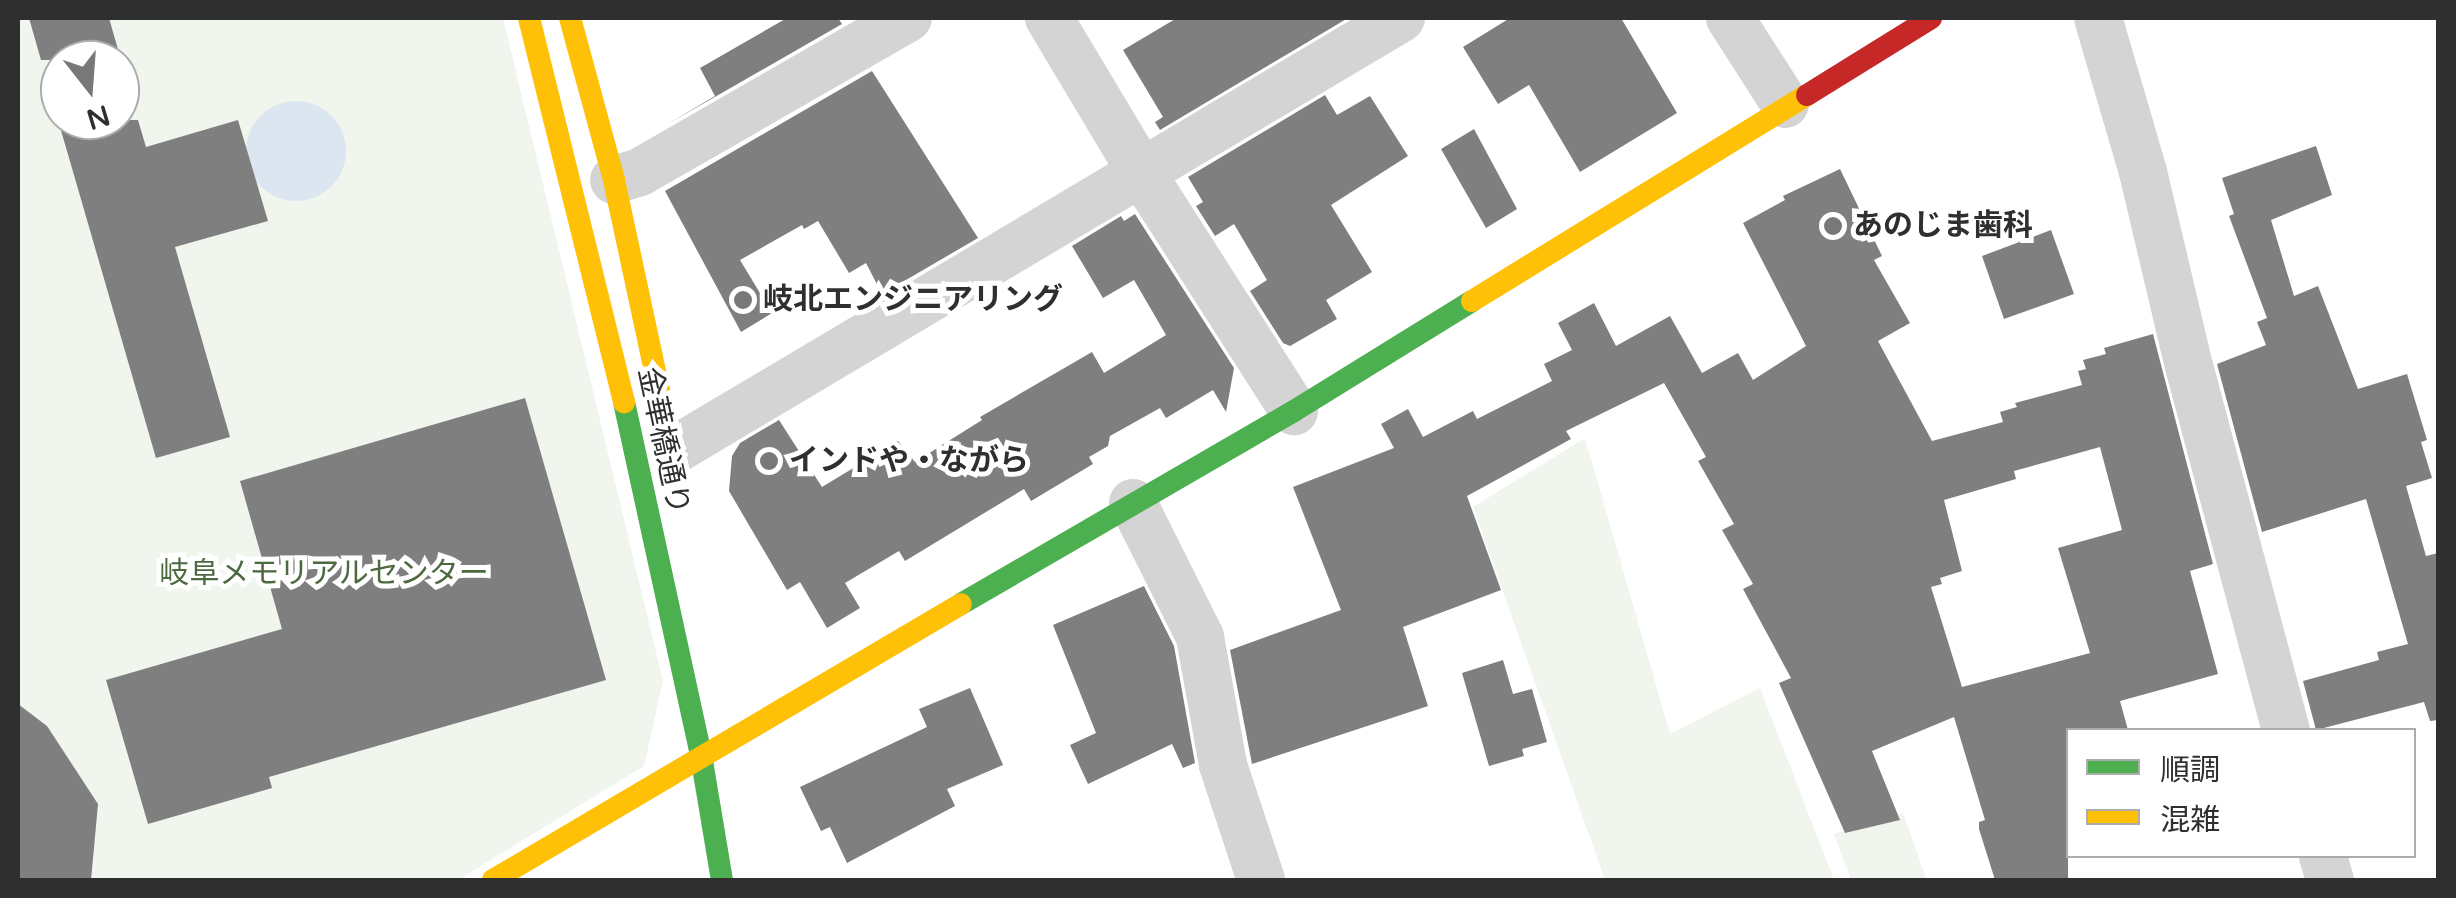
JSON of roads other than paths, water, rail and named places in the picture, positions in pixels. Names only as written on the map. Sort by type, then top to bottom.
[{"type":"street","name":"金華橋通り","points":[[529,18],[615,361],[700,755],[722,880]]},
{"type":"street","name":"金華橋通り","points":[[570,18],[614,180],[671,442]]},
{"type":"street","points":[[614,180],[640,172],[908,18]]},
{"type":"street","points":[[1049,18],[1141,172],[1294,411]]},
{"type":"street","points":[[671,442],[1401,18]]},
{"type":"street","points":[[1730,18],[1786,104]]},
{"type":"street","points":[[492,880],[700,755],[730,726],[1294,411],[1931,18]]},
{"type":"street","points":[[2098,18],[2143,172],[2188,366],[2285,728]]},
{"type":"street","points":[[1134,503],[1200,637],[1223,765],[1262,880]]},
{"type":"street","points":[[730,726],[738,770]]},
{"type":"place","name":"あのじま歯科","points":[[1833,226]]},
{"type":"place","name":"岐北エンジニアリング","points":[[743,300]]},
{"type":"place","name":"インドや・ながら","points":[[769,461]]},
{"type":"park label","name":"岐阜メモリアルセンター","points":[[324,574]]}]
